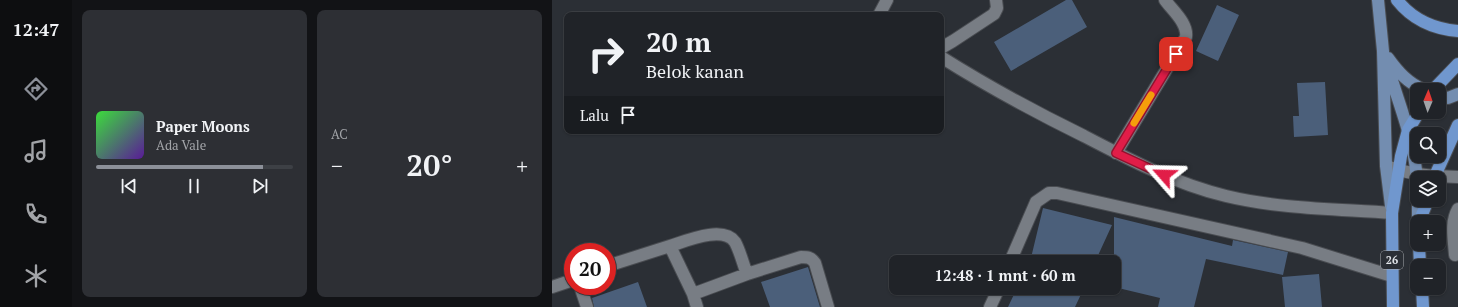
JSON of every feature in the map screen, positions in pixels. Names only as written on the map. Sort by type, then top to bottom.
[{"type":"highway","points":[[1397,0],[1406,10],[1427,24],[1458,31]]},
{"type":"highway","points":[[1440,83],[1458,64]]},
{"type":"highway","name":"26","points":[[1393,307],[1392,213],[1408,130],[1415,119]]},
{"type":"highway","points":[[1437,171],[1458,125]]},
{"type":"highway","points":[[1422,295],[1423,307]]},
{"type":"main road","points":[[1378,0],[1383,51],[1386,166],[1392,213]]},
{"type":"main road","points":[[1383,51],[1397,70],[1412,83]]},
{"type":"main road","points":[[1383,51],[1408,130],[1416,171]]},
{"type":"main road","points":[[1446,98],[1458,94]]},
{"type":"street","points":[[881,12],[887,0]]},
{"type":"street","points":[[944,46],[994,14],[997,8],[996,0]]},
{"type":"street","points":[[1116,153],[1186,37],[1184,25],[1165,0]]},
{"type":"street","points":[[944,59],[981,82],[1116,153],[1190,185],[1227,196],[1298,207],[1392,213]]},
{"type":"street","points":[[1386,166],[1410,176]]},
{"type":"street","points":[[1446,177],[1458,177]]},
{"type":"street","points":[[1013,255],[1036,202],[1049,193],[1057,193],[1302,248],[1392,276]]},
{"type":"street","points":[[1456,255],[1453,224],[1458,209]]},
{"type":"street","points":[[616,263],[707,235],[716,234],[724,235],[734,242],[747,274]]},
{"type":"street","points":[[670,246],[693,294],[697,307]]},
{"type":"street","points":[[693,294],[747,274],[801,258],[810,258],[815,263],[828,307]]},
{"type":"street","points":[[552,287],[564,283]]},
{"type":"street","points":[[583,295],[587,307]]},
{"type":"street","points":[[990,307],[996,295]]},
{"type":"building","points":[[1066,0],[1072,0],[1087,27],[1011,71],[994,42]]},
{"type":"building","points":[[1217,5],[1239,15],[1218,61],[1196,51]]},
{"type":"building","points":[[1325,82],[1328,135],[1294,137],[1293,116],[1299,116],[1297,83]]},
{"type":"building","points":[[1043,208],[1112,225],[1098,255],[1032,255]]},
{"type":"building","points":[[1114,217],[1232,246],[1233,240],[1288,252],[1283,275],[1206,259],[1194,307],[1158,307],[1160,298],[1121,289],[1121,255],[1114,255]]},
{"type":"building","points":[[808,267],[820,307],[770,307],[761,282]]},
{"type":"building","points":[[1319,274],[1322,307],[1285,307],[1282,277]]},
{"type":"building","points":[[638,282],[647,307],[594,307],[592,298],[601,295],[616,295],[616,290]]},
{"type":"building","points":[[1014,295],[1081,295],[1075,307],[1008,307]]},
{"type":"slow traffic","points":[[1134,123],[1151,95]]},
{"type":"route","points":[[1164,175],[1116,153],[1176,54]]}]
